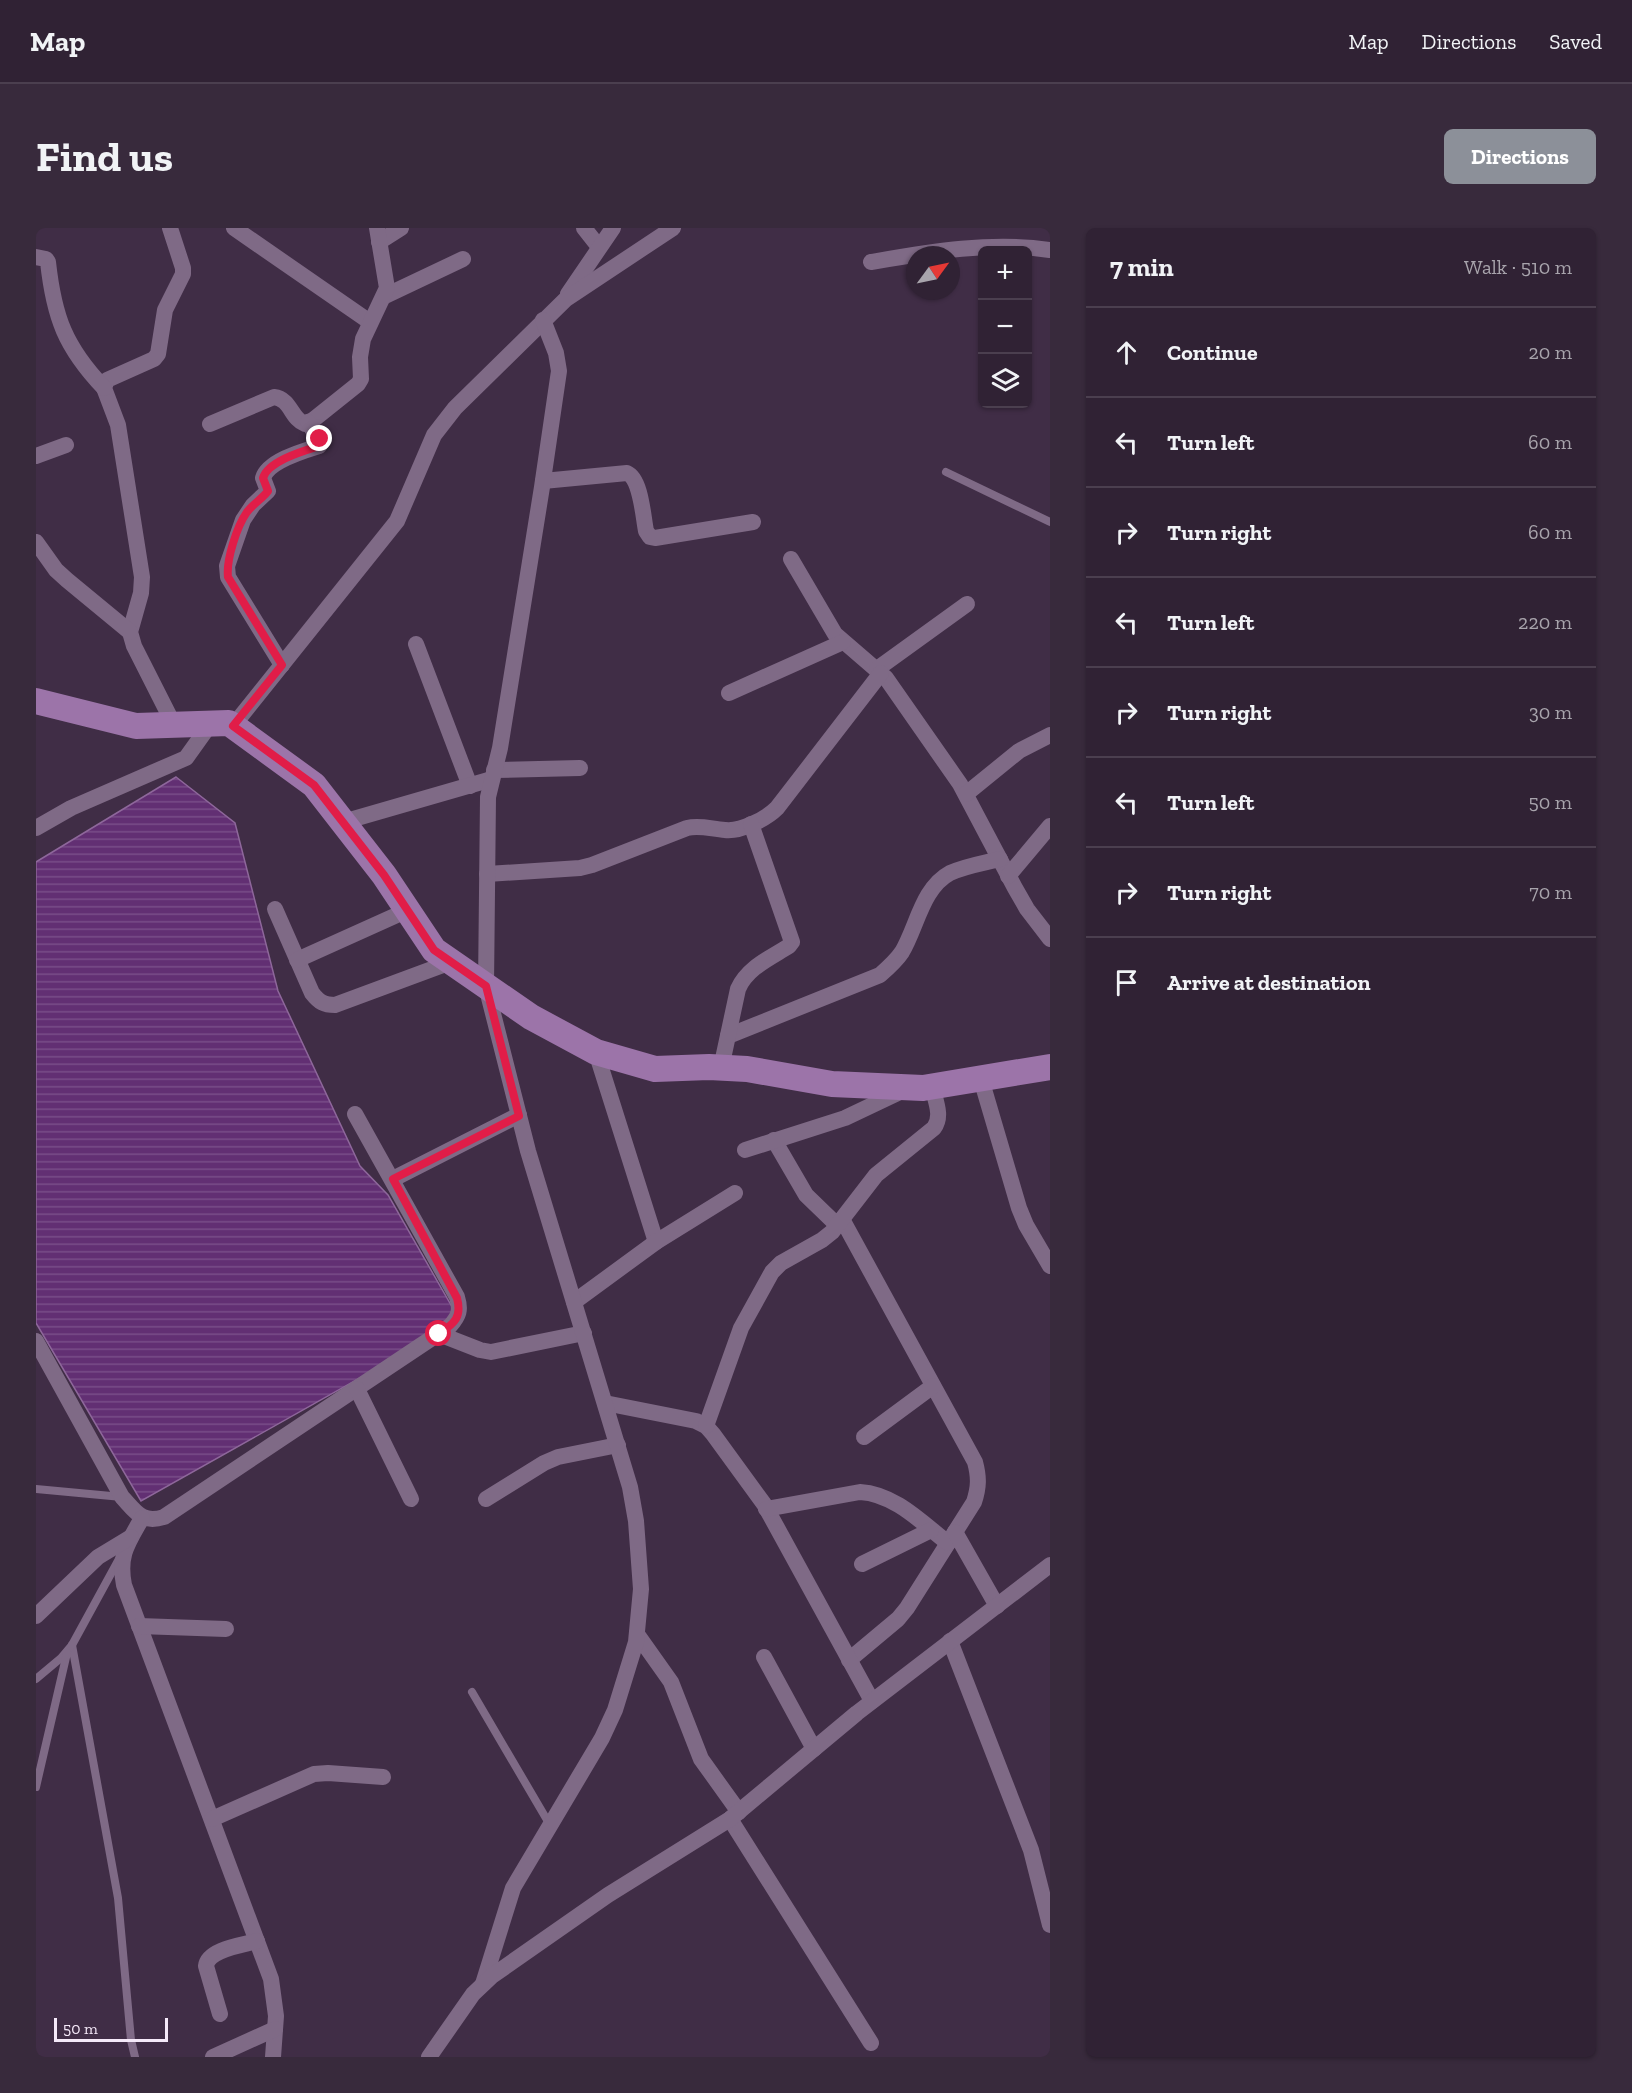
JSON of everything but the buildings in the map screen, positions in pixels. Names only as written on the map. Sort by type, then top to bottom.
[{"type":"main road","points":[[36,701],[136,726],[222,724],[314,785],[384,875],[434,950],[531,1017],[596,1052],[655,1069],[747,1069],[832,1084],[921,1087],[1050,1067]]},
{"type":"street","points":[[104,388],[107,380],[154,359],[158,354],[165,310],[183,274],[170,228]]},
{"type":"street","points":[[234,228],[370,322]]},
{"type":"street","points":[[210,424],[274,397],[285,400],[301,423],[309,422],[358,384],[361,379],[361,348],[370,322],[385,296],[386,278],[378,235],[400,228]]},
{"type":"street","points":[[584,228],[599,246]]},
{"type":"street","points":[[566,299],[613,228]]},
{"type":"street","points":[[36,828],[70,808],[186,758],[282,665],[397,521],[434,435],[445,420],[566,299],[673,228]]},
{"type":"street","points":[[871,262],[932,252],[1009,247],[1050,250]]},
{"type":"street","points":[[36,257],[46,259],[48,262],[55,308],[69,342],[87,370],[104,388],[118,425],[142,577],[141,593],[130,632],[134,646],[174,724]]},
{"type":"street","points":[[385,296],[463,260]]},
{"type":"street","points":[[483,1984],[513,1888],[609,1724],[636,1642],[641,1589],[636,1521],[630,1487],[528,1151],[486,986],[488,797],[500,747],[559,371],[556,353],[543,320]]},
{"type":"street","points":[[282,665],[228,577],[227,566],[246,513],[268,491],[263,478],[267,470],[292,455],[319,446],[321,443],[309,422]]},
{"type":"street","points":[[36,456],[66,445]]},
{"type":"street","points":[[543,481],[627,473],[632,475],[637,483],[646,531],[650,537],[655,538],[753,522]]},
{"type":"street","points":[[36,542],[56,570],[130,632]]},
{"type":"street","points":[[791,559],[836,634],[879,671],[966,794],[1027,909],[1050,939]]},
{"type":"street","points":[[487,874],[580,868],[687,828],[702,826],[730,830],[764,819],[777,808],[879,671],[967,604]]},
{"type":"street","points":[[729,693],[843,642]]},
{"type":"street","points":[[416,644],[470,786]]},
{"type":"street","points":[[966,794],[1019,751],[1050,735]]},
{"type":"street","points":[[343,822],[470,786],[493,775],[580,768]]},
{"type":"street","points":[[721,1068],[738,988],[742,979],[748,972],[792,942],[750,824]]},
{"type":"street","points":[[1008,876],[1050,826]]},
{"type":"street","points":[[728,1036],[880,975],[902,952],[931,891],[939,880],[952,873],[1000,859]]},
{"type":"street","points":[[275,909],[312,993],[318,1001],[326,1005],[335,1005],[452,962]]},
{"type":"street","points":[[297,960],[408,910]]},
{"type":"street","points":[[596,1052],[656,1242]]},
{"type":"street","points":[[981,1079],[1018,1208],[1050,1266]]},
{"type":"street","points":[[706,1426],[741,1328],[772,1272],[789,1257],[822,1240],[876,1175],[939,1122],[939,1116],[921,1087],[845,1118],[745,1150]]},
{"type":"street","points":[[36,1341],[122,1497],[142,1518],[155,1520],[439,1334],[457,1318],[460,1309],[457,1298],[355,1114]]},
{"type":"street","points":[[393,1179],[519,1116]]},
{"type":"street","points":[[774,1140],[801,1188],[839,1222],[933,1386],[975,1462],[979,1475],[974,1502],[907,1608],[898,1619],[849,1660]]},
{"type":"street","points":[[574,1302],[656,1242],[735,1193]]},
{"type":"street","points":[[439,1334],[480,1350],[492,1352],[584,1333]]},
{"type":"street","points":[[864,1437],[933,1386]]},
{"type":"street","points":[[357,1389],[411,1499]]},
{"type":"street","points":[[605,1403],[696,1421],[706,1426],[766,1509],[872,1701]]},
{"type":"street","points":[[486,1499],[544,1463],[558,1457],[618,1445]]},
{"type":"street","points":[[766,1509],[860,1492],[875,1493],[889,1498],[931,1530],[952,1537],[997,1606]]},
{"type":"street","points":[[142,1518],[128,1543],[121,1569],[124,1585],[272,1979],[275,1997],[273,2057]]},
{"type":"street","points":[[862,1564],[931,1530]]},
{"type":"street","points":[[36,1616],[98,1557],[128,1543]]},
{"type":"street","points":[[429,2057],[483,1984],[608,1895],[734,1815],[872,1701],[1050,1565]]},
{"type":"street","points":[[140,1626],[226,1629]]},
{"type":"street","points":[[637,1634],[671,1682],[701,1759],[871,2043]]},
{"type":"street","points":[[950,1641],[1028,1843],[1050,1924]]},
{"type":"street","points":[[764,1657],[814,1749]]},
{"type":"street","points":[[212,1819],[314,1774],[383,1777]]},
{"type":"street","points":[[220,2014],[206,1966],[207,1960],[214,1953],[257,1941]]},
{"type":"street","points":[[213,2057],[275,2029]]},
{"type":"lane","points":[[946,472],[1050,522]]},
{"type":"lane","points":[[36,1489],[122,1497]]},
{"type":"lane","points":[[36,1787],[70,1648],[128,1543]]},
{"type":"lane","points":[[36,1679],[70,1648]]},
{"type":"lane","points":[[70,1648],[118,1898],[131,2040],[135,2057]]},
{"type":"lane","points":[[472,1692],[550,1825]]},
{"type":"shaded area","points":[[176,777],[235,823],[278,991],[360,1166],[388,1195],[455,1312],[424,1342],[141,1501],[36,1323],[36,862]]},
{"type":"route","points":[[320,439],[319,446],[292,455],[267,470],[263,478],[268,491],[246,513],[229,557],[228,577],[282,665],[233,726],[314,785],[384,875],[434,950],[486,986],[519,1116],[393,1179],[457,1298],[460,1309],[457,1318],[439,1334]]}]
